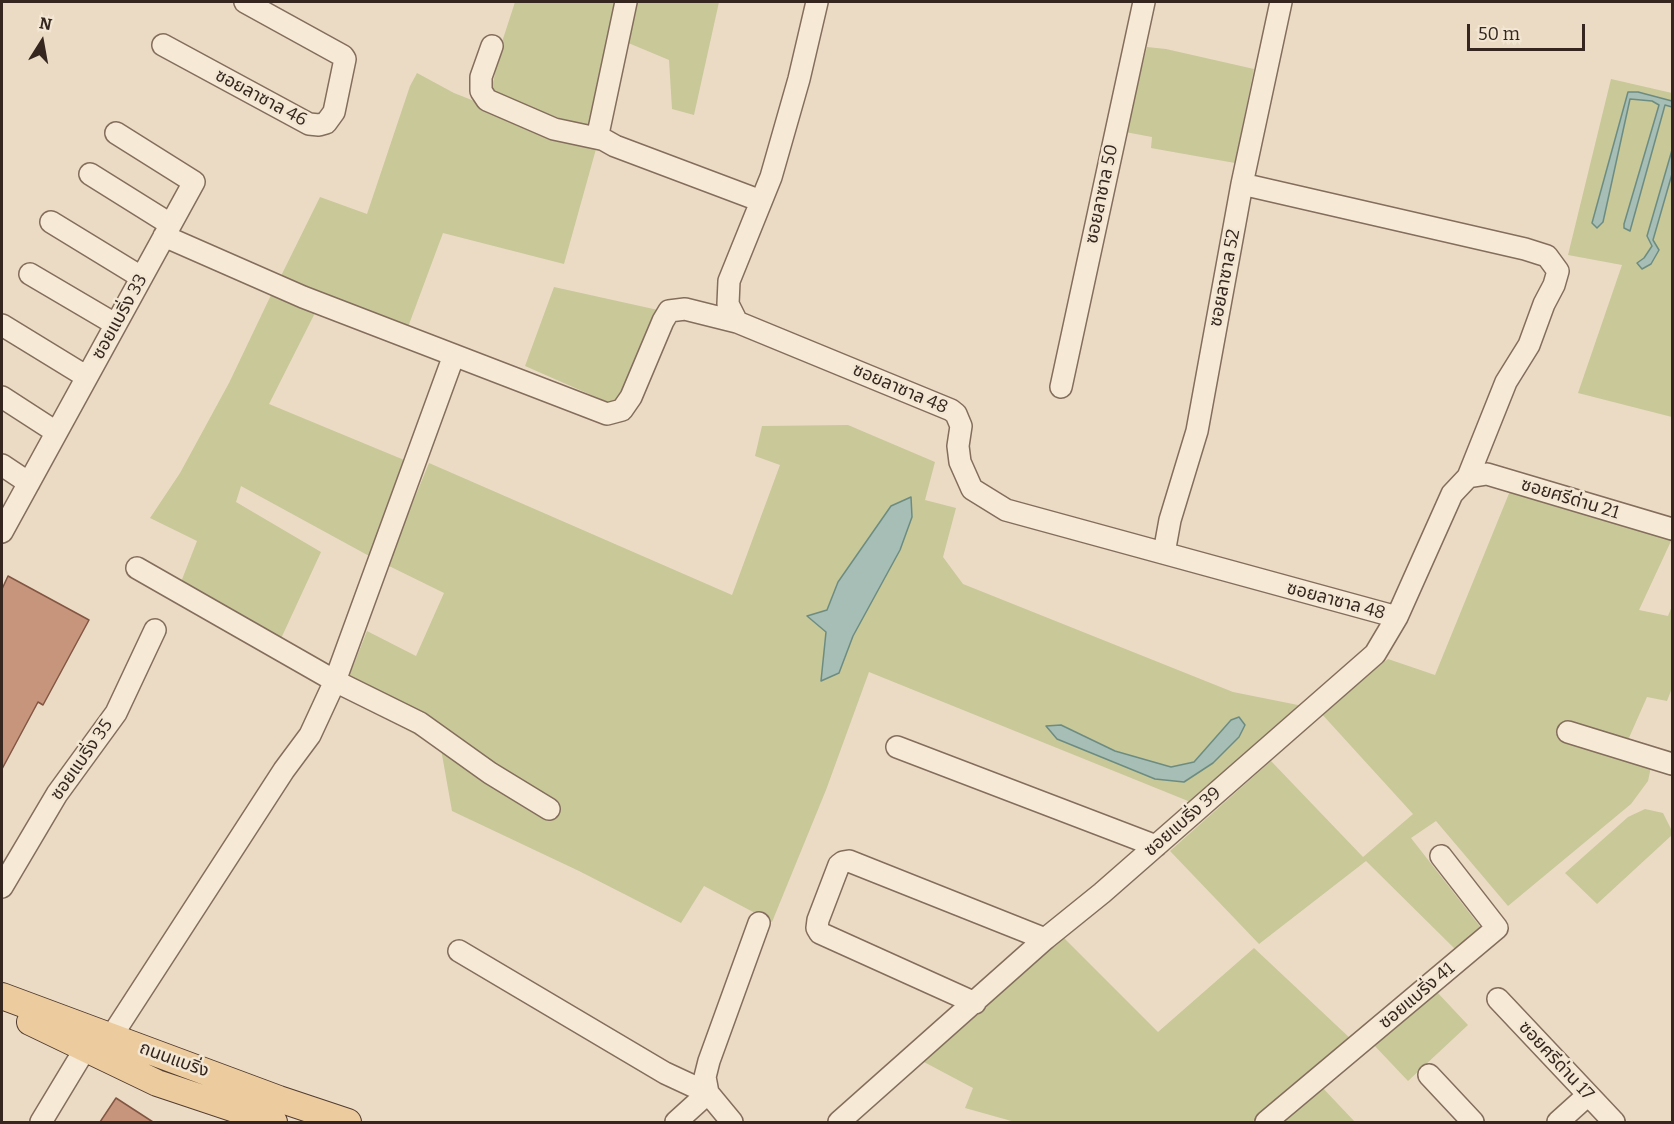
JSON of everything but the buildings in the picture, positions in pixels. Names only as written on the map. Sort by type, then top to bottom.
[{"type":"main road","name":"ถนนแบริ่ง","points":[[2,996],[348,1122]]},
{"type":"main road","name":"ถนนแบริ่ง","points":[[2,1008],[158,1083],[274,1122]]},
{"type":"street","name":"ซอยลาซาล 46","points":[[163,45],[309,124],[326,123],[334,112],[344,57],[245,2]]},
{"type":"street","points":[[601,139],[598,134],[626,2]]},
{"type":"street","points":[[737,322],[728,304],[729,281],[771,177],[799,79],[817,2]]},
{"type":"street","name":"ซอยลาซาล 50","points":[[1060,387],[1144,2]]},
{"type":"street","name":"ซอยลาซาล 52","points":[[1164,553],[1170,520],[1197,431],[1242,184],[1281,2]]},
{"type":"street","points":[[492,46],[481,77],[481,91],[487,100],[554,129],[601,139],[681,172],[761,201]]},
{"type":"street","name":"ซอยแบริ่ง 33","points":[[2,528],[194,182],[116,133]]},
{"type":"street","points":[[90,174],[167,230],[303,297],[454,355],[334,681],[310,735],[284,770],[111,1037]]},
{"type":"street","name":"ซอยแบริ่ง 39","points":[[839,1122],[1045,939],[1371,659],[1397,617],[1452,494],[1468,477],[1506,382],[1529,345],[1544,304],[1554,285],[1558,271],[1547,256],[1242,184]]},
{"type":"street","points":[[51,222],[141,277]]},
{"type":"street","points":[[30,274],[116,324]]},
{"type":"street","name":"ซอยลาซาล 48","points":[[454,355],[607,414],[622,410],[631,397],[663,321],[669,312],[685,309],[737,322],[951,410],[956,414],[961,426],[958,446],[960,462],[972,489],[1006,510],[1397,617]]},
{"type":"street","points":[[2,325],[87,376]]},
{"type":"street","points":[[2,397],[56,432]]},
{"type":"street","points":[[2,465],[28,483]]},
{"type":"street","name":"ซอยศรีด่าน 21","points":[[1468,477],[1487,474],[1672,530]]},
{"type":"street","points":[[137,568],[334,681],[420,723],[490,773],[549,808]]},
{"type":"street","name":"ซอยแบริ่ง 35","points":[[2,886],[57,794],[116,713],[155,630]]},
{"type":"street","points":[[1568,732],[1672,764]]},
{"type":"street","points":[[897,747],[1156,846]]},
{"type":"street","name":"ซอยแบริ่ง 41","points":[[1266,1122],[1497,928],[1441,856]]},
{"type":"street","points":[[975,1003],[820,933],[817,928],[818,920],[839,866],[843,862],[849,861],[1045,939]]},
{"type":"street","points":[[708,1093],[705,1077],[709,1061],[759,923]]},
{"type":"street","points":[[459,951],[664,1073],[708,1093],[732,1122]]},
{"type":"street","name":"ซอยศรีด่าน 17","points":[[1498,999],[1614,1122]]},
{"type":"street","points":[[41,1122],[85,1049]]},
{"type":"street","points":[[1429,1075],[1473,1122]]},
{"type":"street","points":[[676,1122],[708,1093]]},
{"type":"street","points":[[1558,1122],[1588,1095]]},
{"type":"green space","points":[[515,2],[617,2],[588,128],[499,97],[492,87],[502,42]]},
{"type":"green space","points":[[634,2],[719,2],[694,115],[672,109],[669,60],[626,42]]},
{"type":"green space","points":[[1147,47],[1166,49],[1254,69],[1235,163],[1151,148],[1152,137],[1125,132]]},
{"type":"green space","points":[[417,73],[454,93],[596,149],[564,264],[443,233],[408,327],[280,278],[320,197],[367,214],[410,86]]},
{"type":"green space","points":[[1611,79],[1672,93],[1672,101],[1638,92],[1628,92],[1592,222],[1603,222],[1630,99],[1652,101],[1659,105],[1624,224],[1630,230],[1665,105],[1672,107],[1672,150],[1647,236],[1652,246],[1644,258],[1651,264],[1653,240],[1672,174],[1672,417],[1578,393],[1622,265],[1568,255]]},
{"type":"green space","points":[[554,287],[658,310],[625,398],[614,405],[525,366]]},
{"type":"green space","points":[[272,293],[316,311],[269,404],[409,462],[371,557],[241,486],[236,502],[321,552],[278,645],[181,582],[197,541],[150,518],[180,473],[229,383]]},
{"type":"green space","points":[[848,425],[935,462],[925,500],[956,508],[943,557],[963,584],[1233,692],[1303,706],[1193,803],[869,672],[826,790],[772,922],[704,886],[681,923],[579,871],[452,811],[441,749],[342,694],[367,631],[416,656],[444,593],[387,565],[429,463],[732,595],[780,465],[755,456],[762,426]],"holes":[[[891,507],[853,636],[839,673],[821,681],[826,632],[808,617],[827,610],[838,581]],[[1231,720],[1184,781],[1155,779],[1057,739],[1062,725],[1115,751],[1170,767],[1194,762]]]},
{"type":"green space","points":[[1510,491],[1672,539],[1639,610],[1668,616],[1672,606],[1672,688],[1667,701],[1647,697],[1628,740],[1651,767],[1648,781],[1631,804],[1508,906],[1436,821],[1411,838],[1482,929],[1457,951],[1366,861],[1259,944],[1170,851],[1271,761],[1363,857],[1413,814],[1320,712],[1388,659],[1435,675]]},
{"type":"green space","points":[[1645,809],[1663,813],[1672,835],[1597,904],[1565,873],[1628,817]]},
{"type":"green space","points":[[1064,938],[1158,1032],[1254,948],[1352,1040],[1252,1122],[1015,1122],[965,1108],[973,1088],[924,1062],[963,1021]]},
{"type":"green space","points":[[1436,991],[1468,1025],[1408,1081],[1372,1043]]},
{"type":"green space","points":[[1319,1084],[1355,1122],[1271,1122]]},
{"type":"shaded area","points":[[1628,92],[1638,92],[1672,101],[1672,107],[1665,105],[1630,231],[1624,228],[1624,224],[1659,105],[1652,101],[1630,99],[1603,222],[1597,228],[1592,223]]},
{"type":"shaded area","points":[[1672,150],[1672,174],[1653,240],[1659,250],[1651,264],[1642,269],[1637,263],[1644,258],[1652,246],[1647,236]]},
{"type":"shaded area","points":[[911,497],[912,517],[900,550],[853,636],[839,673],[821,681],[826,632],[807,616],[827,610],[838,582],[891,506]]},
{"type":"shaded area","points":[[1239,717],[1245,725],[1239,737],[1213,763],[1184,782],[1155,779],[1057,739],[1046,726],[1061,725],[1115,751],[1171,767],[1194,762],[1231,720]]}]
